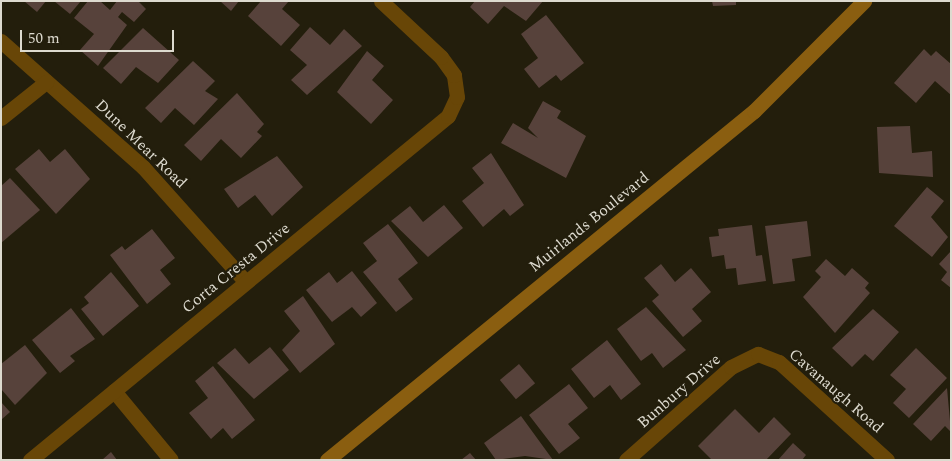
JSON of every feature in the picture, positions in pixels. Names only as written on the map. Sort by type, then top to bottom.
[{"type":"main road","name":"Muirlands Boulevard","points":[[328,460],[754,111],[864,1]]},
{"type":"street","name":"Corta Cresta Drive","points":[[30,460],[246,282],[436,130],[457,97],[454,75],[442,56],[381,1]]},
{"type":"street","name":"Dune Mear Road","points":[[1,41],[144,167],[246,282]]},
{"type":"street","points":[[1,118],[46,82]]},
{"type":"street","name":"Bunbury Drive","points":[[626,460],[731,367],[758,354]]},
{"type":"street","name":"Cavanaugh Road","points":[[758,354],[779,362],[887,460]]},
{"type":"street","points":[[114,391],[171,460]]},
{"type":"building","points":[[24,1],[46,1],[37,12]]},
{"type":"building","points":[[54,1],[81,1],[70,14]]},
{"type":"building","points":[[88,1],[100,1],[110,10],[117,1],[138,1],[146,9],[134,22],[122,12],[118,17],[127,25],[98,66],[80,50],[94,34],[74,18]]},
{"type":"building","points":[[220,1],[239,1],[231,11]]},
{"type":"building","points":[[261,1],[289,1],[282,9],[300,25],[281,46],[248,16]]},
{"type":"building","points":[[475,1],[543,1],[526,21],[504,6],[488,24],[470,7]]},
{"type":"building","points":[[712,1],[736,1],[736,5],[713,6]]},
{"type":"building","points":[[546,15],[584,63],[561,81],[556,75],[539,88],[524,69],[538,58],[521,34]]},
{"type":"building","points":[[310,27],[330,45],[344,29],[362,46],[307,95],[291,80],[307,65],[290,50]]},
{"type":"building","points":[[143,28],[179,60],[158,83],[136,67],[121,84],[103,68]]},
{"type":"building","points":[[924,49],[931,56],[936,51],[951,64],[951,95],[935,81],[916,103],[894,83]]},
{"type":"building","points":[[367,51],[384,66],[372,80],[393,100],[371,124],[337,92]]},
{"type":"building","points":[[193,61],[215,81],[205,91],[218,99],[194,125],[175,108],[161,123],[145,108]]},
{"type":"building","points":[[237,93],[264,124],[257,132],[262,136],[241,158],[221,139],[201,161],[184,145]]},
{"type":"building","points":[[543,101],[561,111],[557,118],[586,136],[566,178],[501,143],[513,123],[538,138],[528,128]]},
{"type":"building","points":[[910,126],[912,153],[932,151],[933,177],[879,173],[877,127]]},
{"type":"building","points":[[39,149],[50,162],[65,149],[90,179],[56,214],[15,169]]},
{"type":"building","points":[[491,153],[524,205],[510,216],[504,209],[483,227],[462,201],[484,183],[472,168]]},
{"type":"building","points":[[277,156],[303,187],[272,216],[255,195],[238,208],[224,189]]},
{"type":"building","points":[[10,178],[40,210],[1,243],[1,186]]},
{"type":"building","points":[[927,187],[944,201],[931,217],[948,237],[932,257],[894,226]]},
{"type":"building","points":[[444,205],[463,228],[428,257],[391,221],[410,206],[423,222]]},
{"type":"building","points":[[807,221],[811,256],[792,259],[795,281],[773,284],[765,226]]},
{"type":"building","points":[[388,224],[418,263],[398,279],[413,299],[396,312],[363,272],[377,261],[363,243]]},
{"type":"building","points":[[752,225],[756,256],[762,255],[766,281],[738,285],[736,268],[726,269],[724,255],[712,257],[709,237],[719,236],[718,229]]},
{"type":"building","points":[[152,229],[175,258],[160,270],[171,284],[147,304],[110,255],[122,246],[125,250]]},
{"type":"building","points":[[951,251],[951,288],[941,280],[947,272],[939,264]]},
{"type":"building","points":[[826,259],[845,276],[852,268],[869,283],[865,288],[870,293],[835,333],[803,297],[821,277],[815,271]]},
{"type":"building","points":[[661,264],[675,282],[691,268],[711,292],[692,309],[702,321],[683,337],[652,301],[659,295],[644,278]]},
{"type":"building","points":[[352,271],[377,303],[361,317],[352,307],[332,322],[306,290],[329,272],[337,283]]},
{"type":"building","points":[[111,272],[139,306],[103,336],[81,309],[89,303],[84,297]]},
{"type":"building","points":[[303,296],[335,344],[300,373],[282,350],[300,331],[284,311]]},
{"type":"building","points":[[646,307],[686,350],[663,368],[652,353],[641,361],[617,329]]},
{"type":"building","points":[[71,308],[95,339],[70,356],[75,361],[60,373],[32,340]]},
{"type":"building","points":[[873,309],[899,332],[873,361],[865,354],[852,367],[832,348]]},
{"type":"building","points":[[607,340],[641,384],[621,400],[610,385],[594,398],[571,369]]},
{"type":"building","points":[[25,345],[47,373],[15,405],[1,389],[1,364]]},
{"type":"building","points":[[270,347],[289,370],[254,399],[217,363],[235,348],[249,364]]},
{"type":"building","points":[[916,348],[947,378],[909,418],[893,403],[906,389],[890,375]]},
{"type":"building","points":[[519,364],[535,383],[516,399],[500,380]]},
{"type":"building","points":[[213,366],[255,420],[232,439],[223,428],[211,439],[189,413],[208,398],[195,381]]},
{"type":"building","points":[[569,384],[588,408],[568,424],[580,438],[559,454],[529,415]]},
{"type":"building","points":[[947,388],[951,432],[945,426],[931,441],[913,424]]},
{"type":"building","points":[[1,402],[10,412],[1,420]]},
{"type":"building","points":[[735,409],[759,433],[774,417],[791,434],[766,460],[712,460],[698,446]]},
{"type":"building","points":[[521,416],[553,460],[525,456],[496,460],[484,443]]},
{"type":"building","points":[[793,443],[806,455],[802,460],[778,460]]},
{"type":"building","points":[[111,452],[117,460],[102,460]]},
{"type":"building","points":[[470,453],[476,460],[461,460]]}]
